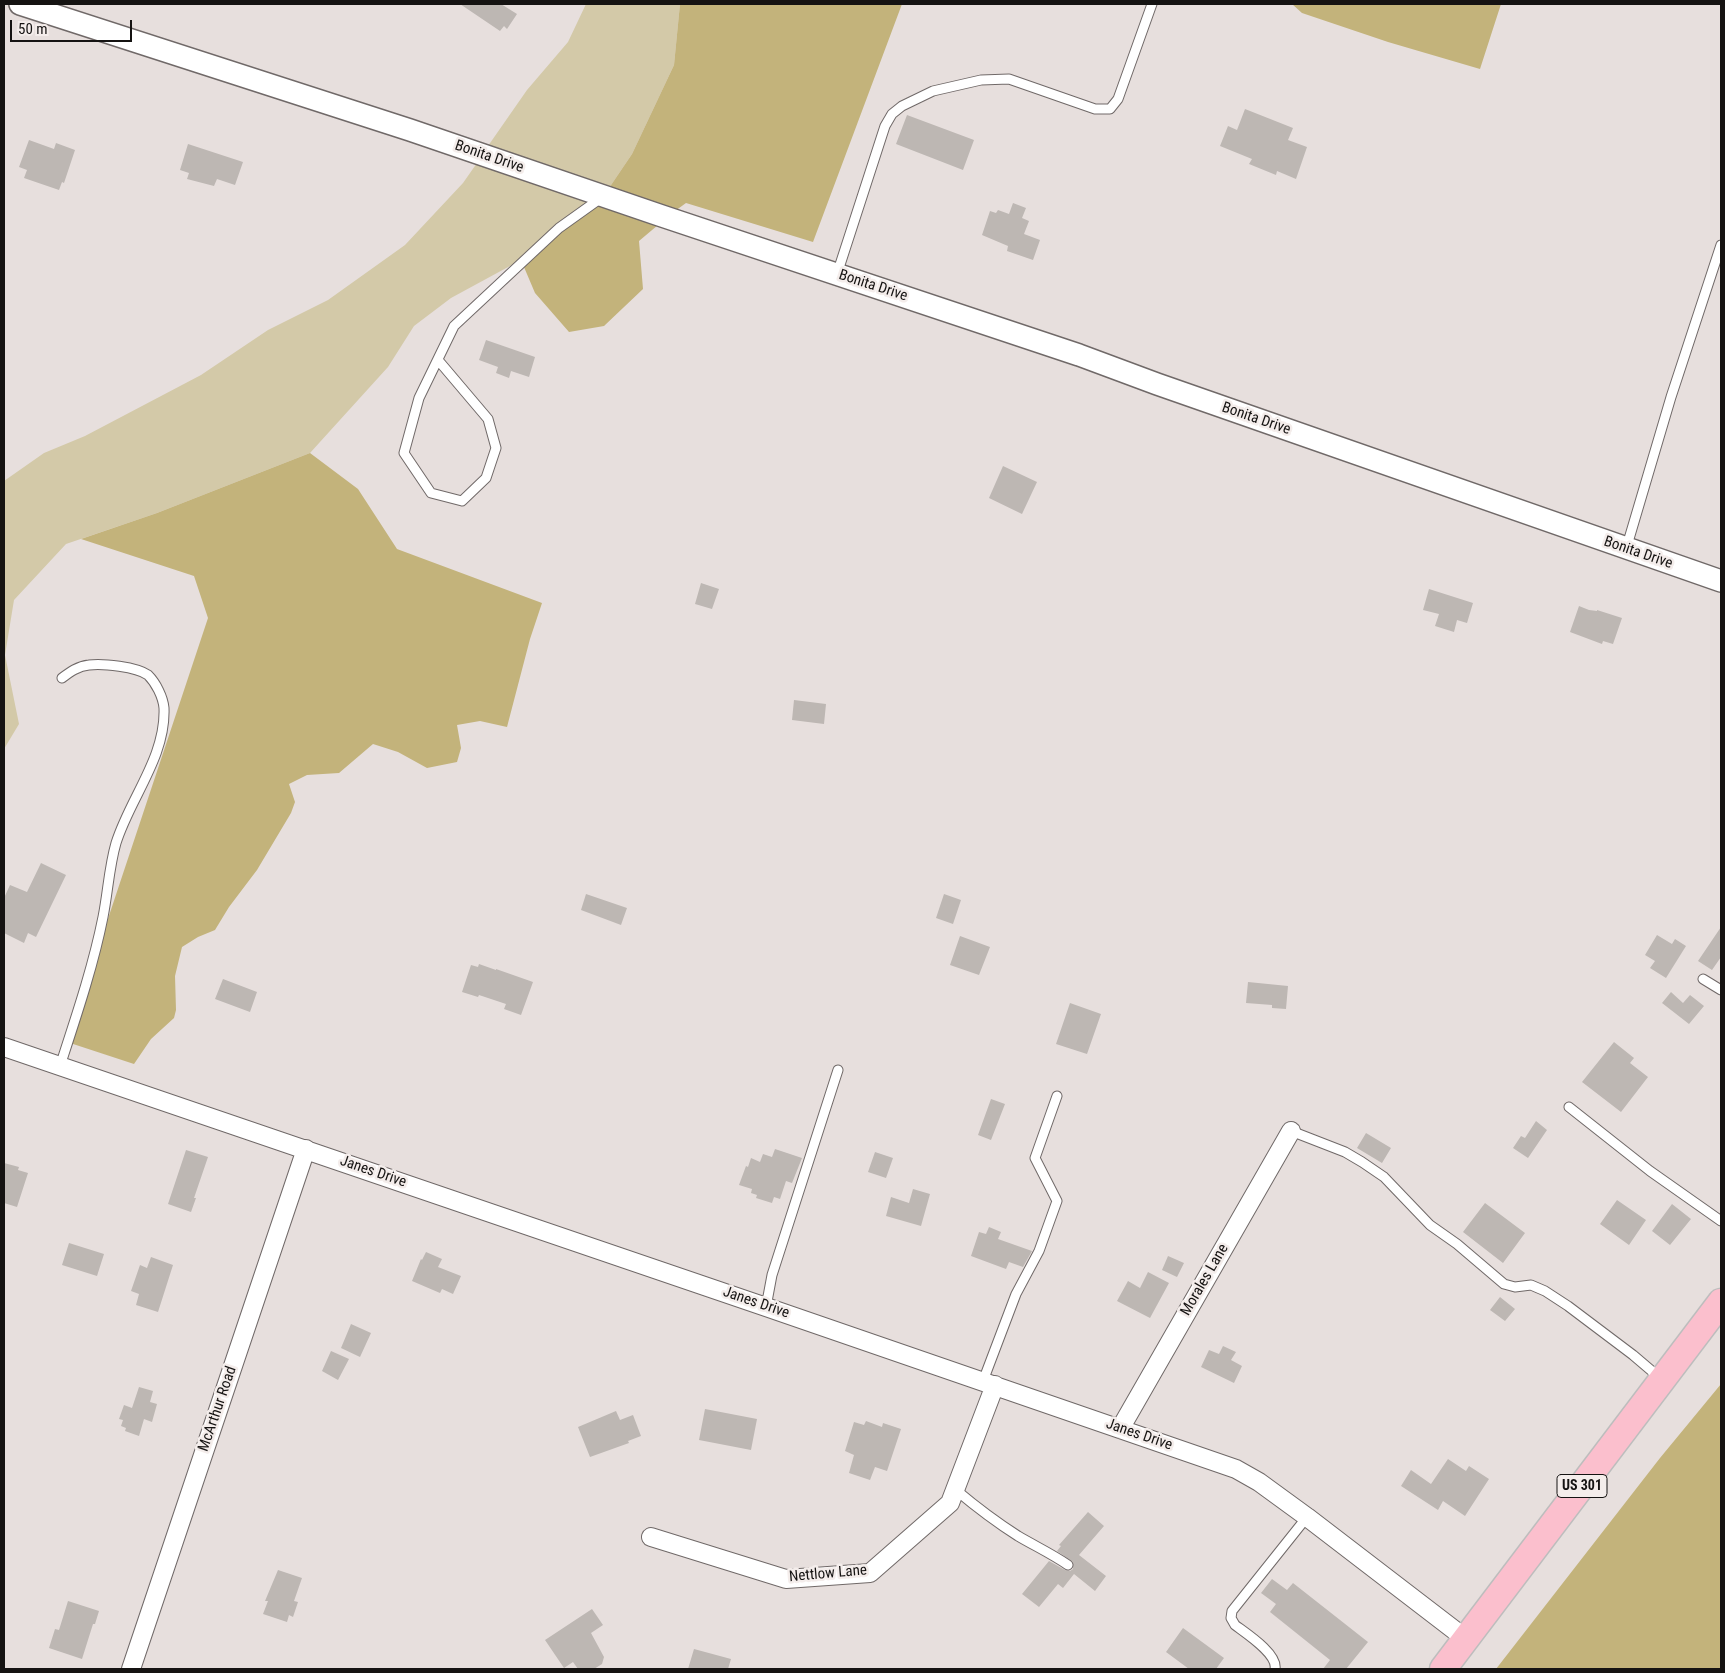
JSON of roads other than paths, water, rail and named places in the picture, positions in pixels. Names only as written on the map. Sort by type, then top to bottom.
[{"type":"main road","name":"US 301","points":[[1444,1669],[1721,1302]]},
{"type":"street","name":"Bonita Drive","points":[[20,4],[410,130],[1078,354],[1157,384],[1721,582]]},
{"type":"street","name":"Janes Drive","points":[[4,1047],[989,1383],[1236,1470],[1259,1482],[1307,1517],[1466,1639]]},
{"type":"street","name":"Morales Lane","points":[[1120,1429],[1291,1131]]},
{"type":"street","name":"McArthur Road","points":[[131,1669],[306,1149]]},
{"type":"street","name":"Nettlow Lane","points":[[651,1537],[786,1579],[870,1573],[950,1503],[956,1490],[989,1383]]},
{"type":"lane","points":[[837,274],[885,126],[892,114],[902,106],[933,91],[981,80],[1009,79],[1095,109],[1110,109],[1118,99],[1152,4]]},
{"type":"lane","points":[[438,360],[488,419],[496,448],[486,478],[462,501],[431,493],[404,453],[419,398],[454,326],[559,228],[604,196]]},
{"type":"lane","points":[[1626,549],[1671,398],[1721,245]]},
{"type":"lane","points":[[60,1066],[87,978],[103,917],[110,868],[117,841],[150,767],[161,735],[164,708],[161,693],[147,674],[134,670],[110,665],[88,665],[74,669],[62,678]]},
{"type":"lane","points":[[1703,979],[1721,990]]},
{"type":"lane","points":[[766,1307],[772,1275],[838,1070]]},
{"type":"lane","points":[[989,1383],[1016,1294],[1039,1251],[1056,1201],[1035,1158],[1057,1096]]},
{"type":"lane","points":[[1569,1107],[1650,1171],[1721,1221]]},
{"type":"lane","points":[[1291,1131],[1345,1152],[1362,1162],[1384,1177],[1430,1225],[1457,1244],[1504,1284],[1515,1287],[1531,1285],[1545,1291],[1633,1355],[1662,1380]]},
{"type":"lane","points":[[956,1490],[982,1512],[1068,1565]]},
{"type":"lane","points":[[1275,1669],[1276,1665],[1273,1656],[1235,1625],[1231,1618],[1232,1611],[1307,1517]]}]
